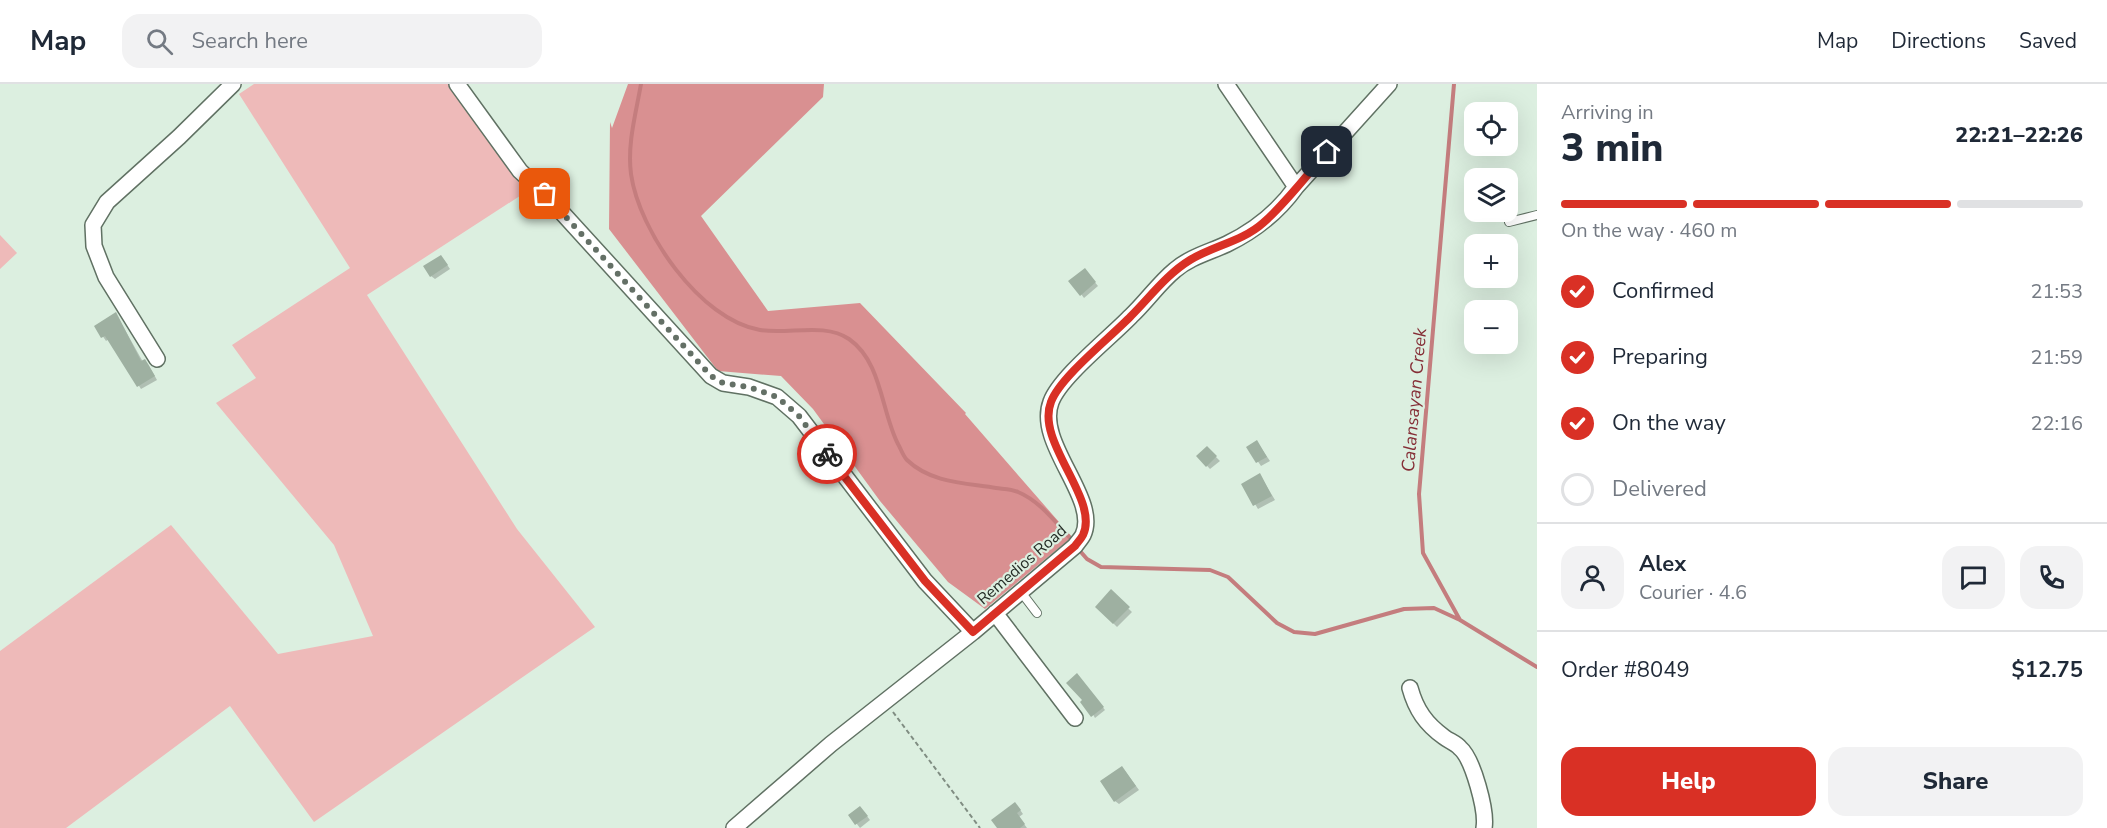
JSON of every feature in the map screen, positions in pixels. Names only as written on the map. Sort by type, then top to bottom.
[{"type":"street","points":[[157,359],[106,277],[94,246],[93,225],[107,201],[233,84]]},
{"type":"street","points":[[456,84],[520,171],[545,194],[711,376],[723,383],[749,387],[777,397],[799,416],[925,581],[973,632]]},
{"type":"street","points":[[1226,84],[1296,187]]},
{"type":"street","name":"Remedios Road","points":[[734,828],[831,744],[973,632],[1075,546],[1083,535],[1086,524],[1084,509],[1048,428],[1050,404],[1059,387],[1174,270],[1262,225],[1389,84]]},
{"type":"street","points":[[994,613],[1075,718]]},
{"type":"street","points":[[1410,688],[1414,704],[1425,722],[1461,748],[1470,763],[1482,803],[1484,828]]},
{"type":"lane","points":[[1518,220],[1537,215]]},
{"type":"lane","points":[[1021,592],[1037,613]]},
{"type":"path","points":[[886,702],[980,828]]},
{"type":"shaded area","points":[[254,84],[449,84],[526,192],[367,295],[517,529],[595,627],[314,822],[230,706],[66,828],[0,828],[0,651],[171,525],[278,654],[373,636],[334,545],[216,403],[256,378],[232,345],[350,268],[239,94]]},
{"type":"shaded area","points":[[628,84],[824,84],[823,97],[701,216],[768,311],[860,303],[966,413],[1072,537],[985,609],[948,582],[880,501],[813,409],[781,376],[718,371],[609,229],[610,122],[612,128]]},
{"type":"shaded area","points":[[0,235],[17,253],[0,269]]},
{"type":"building","points":[[441,255],[448,265],[430,277],[423,266]]},
{"type":"building","points":[[1085,268],[1096,282],[1080,296],[1068,281]]},
{"type":"building","points":[[116,312],[141,361],[145,359],[155,376],[137,387],[105,336],[101,338],[94,326]]},
{"type":"building","points":[[1257,440],[1267,457],[1256,463],[1246,447]]},
{"type":"building","points":[[1207,446],[1217,456],[1206,467],[1196,456]]},
{"type":"building","points":[[1260,473],[1272,496],[1253,506],[1241,484]]},
{"type":"building","points":[[1111,589],[1130,607],[1113,624],[1095,607]]},
{"type":"building","points":[[1077,673],[1104,707],[1091,717],[1080,702],[1082,700],[1066,683]]},
{"type":"building","points":[[1122,766],[1136,786],[1114,802],[1100,781]]},
{"type":"building","points":[[1015,802],[1021,810],[1017,813],[1025,824],[1020,828],[997,828],[991,820]]},
{"type":"building","points":[[860,806],[868,816],[855,825],[848,815]]},
{"type":"waterway","points":[[641,84],[630,151],[631,174],[636,197],[660,246],[676,270],[695,291],[716,309],[738,323],[760,330],[828,331],[849,339],[860,349],[875,374],[892,431],[907,460],[916,468],[938,478],[1018,492],[1041,507],[1072,540]]},
{"type":"waterway","name":"Calansayan Creek","points":[[1454,84],[1419,494],[1423,553],[1460,620],[1537,667]]},
{"type":"waterway","points":[[1080,551],[1087,559],[1101,567],[1210,570],[1228,577],[1277,623],[1294,632],[1315,634],[1404,609],[1434,608],[1460,620]]},
{"type":"way so far","points":[[545,194],[711,376],[723,383],[749,387],[777,397],[799,416],[827,454]]},
{"type":"route","points":[[827,454],[925,581],[973,632],[1075,546],[1083,535],[1086,524],[1084,509],[1048,428],[1050,404],[1059,387],[1174,270],[1262,225],[1327,152]]}]
